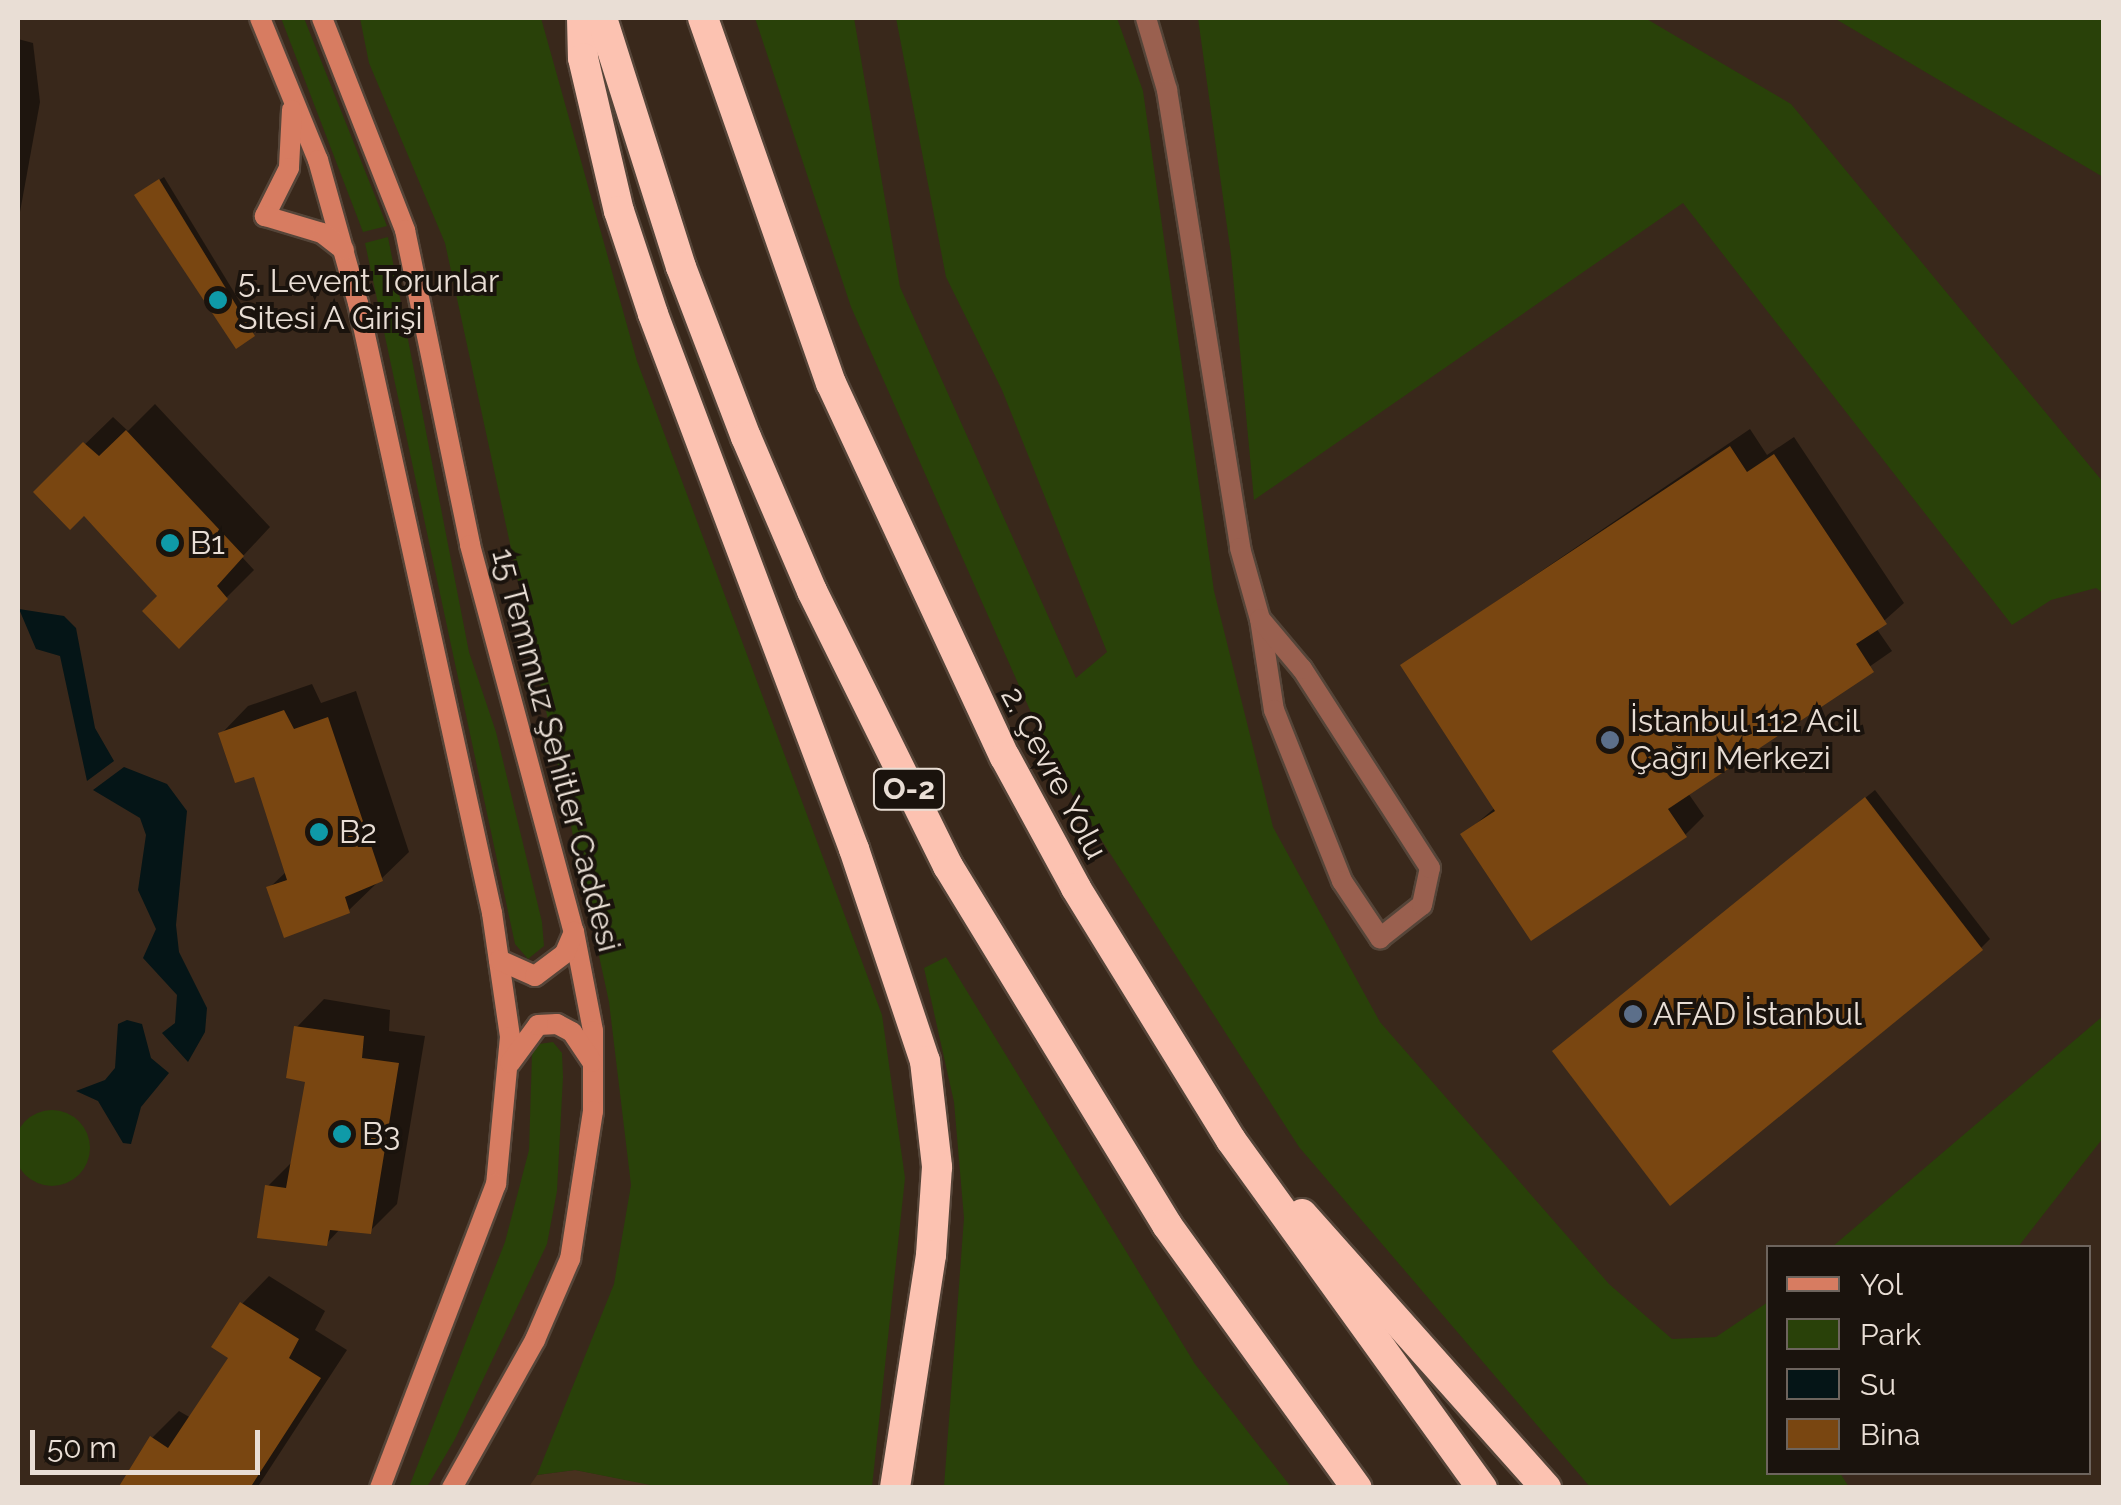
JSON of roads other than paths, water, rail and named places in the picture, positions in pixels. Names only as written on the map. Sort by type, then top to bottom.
[{"type":"highway","points":[[582,18],[592,96],[653,314],[885,933],[925,1061],[937,1167],[932,1237],[895,1488]]},
{"type":"highway","name":"O-2","points":[[602,18],[681,266],[740,421],[812,591],[948,866],[1167,1224],[1357,1488]]},
{"type":"highway","name":"2. Çevre Yolu","points":[[703,18],[831,383],[944,634],[1076,888],[1231,1140],[1482,1488]]},
{"type":"highway","points":[[1231,1140],[1546,1488]]},
{"type":"main road","points":[[260,18],[291,93],[344,250],[499,960],[510,1063],[496,1184],[380,1488]]},
{"type":"main road","name":"15 Temmuz Şehitler Caddesi","points":[[322,18],[405,230],[470,545],[574,932],[595,1068],[588,1160],[570,1258],[535,1340],[452,1488]]},
{"type":"main road","points":[[291,93],[289,168],[265,216],[322,233],[344,250]]},
{"type":"main road","points":[[499,960],[535,976],[565,953],[574,932]]},
{"type":"main road","points":[[510,1063],[538,1025],[557,1024],[585,1046],[595,1068]]},
{"type":"street","points":[[1146,18],[1167,90],[1240,548],[1260,619],[1274,710],[1308,806],[1342,881],[1380,938],[1422,906],[1430,868],[1302,669],[1260,619]]},
{"type":"water","points":[[19,609],[64,616],[76,628],[95,728],[114,761],[87,781],[60,656],[36,649]]},
{"type":"water","points":[[124,767],[167,784],[187,811],[176,925],[179,952],[207,1008],[205,1032],[188,1062],[162,1033],[175,1023],[177,995],[143,958],[156,929],[138,890],[146,835],[140,818],[93,790]]},
{"type":"water","points":[[127,1020],[142,1024],[151,1058],[169,1073],[141,1107],[131,1144],[123,1143],[98,1101],[76,1091],[105,1080],[115,1068],[118,1024]]},
{"type":"place","name":"5. Levent Torunlar Sitesi A Girişi","points":[[218,300]]},
{"type":"place","name":"B1","points":[[170,543]]},
{"type":"place","name":"İstanbul 112 Acil Çağrı Merkezi","points":[[1610,740]]},
{"type":"place","name":"B2","points":[[319,832]]},
{"type":"place","name":"AFAD İstanbul","points":[[1633,1014]]},
{"type":"place","name":"B3","points":[[342,1134]]}]
